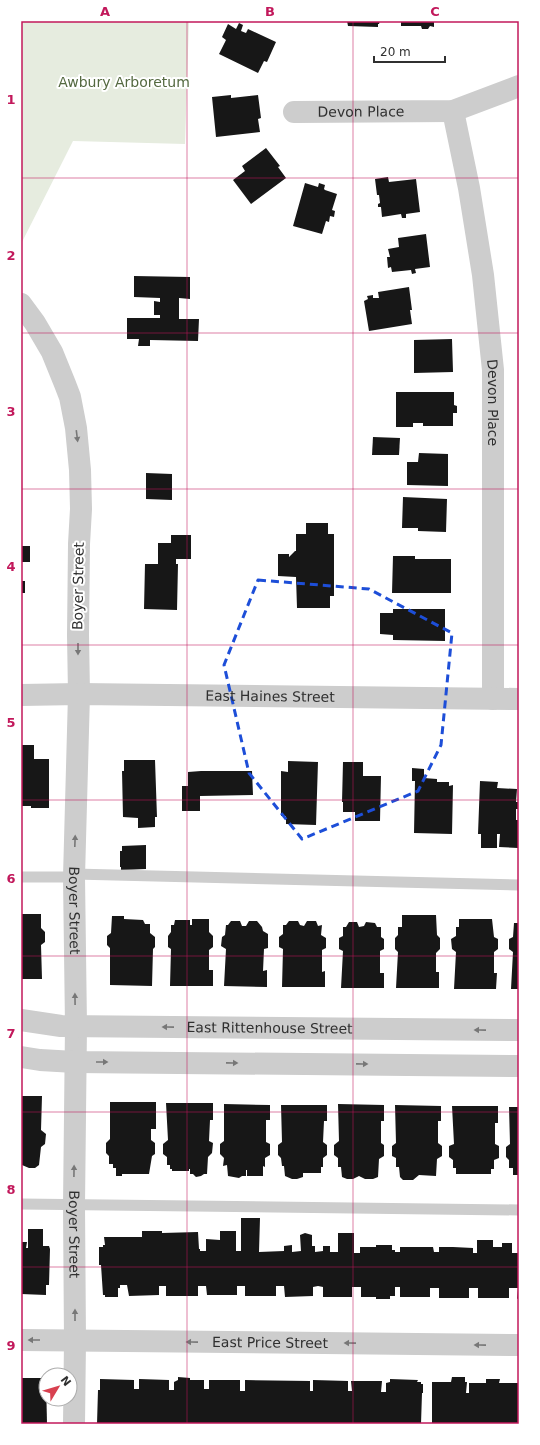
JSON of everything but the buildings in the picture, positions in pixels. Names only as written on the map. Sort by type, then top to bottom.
[{"type":"street","name":"Devon Place","points":[[294,112],[453,111],[519,86]]},
{"type":"street","name":"Devon Place","points":[[453,111],[469,188],[483,275],[493,370],[492,699]]},
{"type":"street","name":"Boyer Street","points":[[21,304],[35,323],[52,352],[70,397],[77,435],[81,486],[78,635],[79,694],[74,876],[76,1026],[74,1424]]},
{"type":"street","name":"East Haines Street","points":[[21,695],[79,694],[519,699]]},
{"type":"street","name":"East Rittenhouse Street","points":[[21,1020],[44,1024],[76,1026],[519,1030]]},
{"type":"street","points":[[21,1057],[40,1060],[75,1062],[519,1066]]},
{"type":"street","name":"East Price Street","points":[[21,1340],[519,1345]]},
{"type":"lane","points":[[21,877],[74,876],[519,885]]},
{"type":"lane","points":[[21,1204],[519,1210]]},
{"type":"highlighted area","points":[[258,580],[369,589],[452,633],[441,745],[418,791],[302,839],[249,773],[224,665]]},
{"type":"green space","name":"Awbury Arboretum","points":[[21,21],[189,21],[185,144],[73,141],[21,244]]}]
